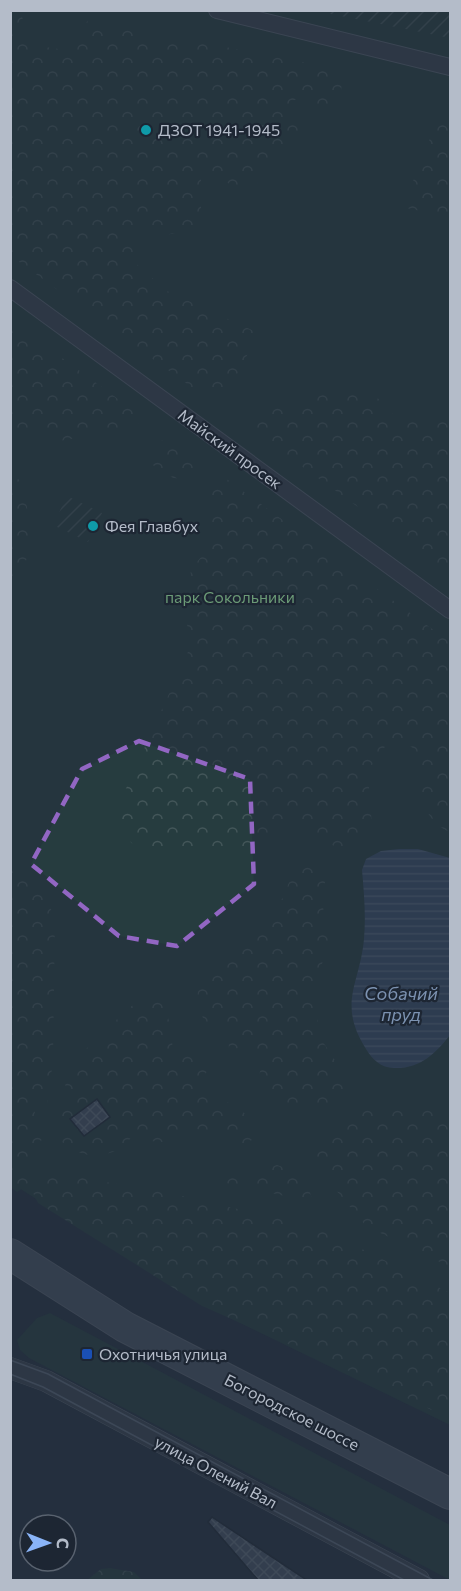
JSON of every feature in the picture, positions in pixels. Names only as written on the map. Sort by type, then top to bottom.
[{"type":"main road","name":"Богородское шоссе","points":[[10,1254],[125,1327],[450,1494]]},
{"type":"street","points":[[217,10],[450,67]]},
{"type":"street","name":"Майский просек","points":[[10,288],[450,610]]},
{"type":"street","name":"улица Олений Вал","points":[[10,1368],[46,1381],[419,1581]]},
{"type":"highlighted area","points":[[139,741],[250,779],[254,884],[177,946],[119,936],[31,864],[82,769]]},
{"type":"green space","points":[[11,10],[20,11],[32,45],[65,50],[89,19],[179,44],[200,42],[326,67],[343,79],[341,90],[322,110],[314,110],[305,99],[298,98],[290,103],[287,116],[297,123],[299,129],[285,154],[258,173],[257,184],[241,186],[230,184],[209,167],[201,170],[201,217],[197,229],[160,236],[144,229],[134,237],[133,261],[167,291],[254,331],[254,342],[224,399],[194,389],[11,256]]},
{"type":"green space","name":"парк Сокольники","points":[[11,11],[450,11],[450,1425],[203,1305],[11,1183]]},
{"type":"green space","points":[[316,11],[450,11],[450,38]]},
{"type":"green space","points":[[450,102],[450,217],[406,208],[406,199],[442,108]]},
{"type":"green space","points":[[11,320],[144,418],[133,429],[59,441],[36,434],[21,445],[11,433]]},
{"type":"green space","points":[[371,391],[402,424],[450,414],[450,574],[252,430],[263,412],[326,394]]},
{"type":"green space","points":[[173,439],[188,450],[198,463],[194,480],[173,478],[148,462],[148,443]]},
{"type":"green space","points":[[11,467],[17,476],[25,499],[30,539],[25,564],[11,585]]},
{"type":"green space","points":[[217,472],[450,642],[450,832],[439,826],[426,809],[419,786],[416,750],[395,737],[382,750],[370,770],[371,828],[340,848],[324,842],[309,824],[284,825],[276,838],[247,848],[191,855],[134,845],[130,842],[121,821],[119,804],[192,643],[186,621],[191,569],[206,551],[212,533],[211,498]]},
{"type":"green space","points":[[67,496],[102,513],[88,542],[53,525]]},
{"type":"green space","points":[[11,861],[31,876],[55,916],[53,1061],[47,1104],[35,1110],[34,1121],[43,1133],[38,1155],[28,1169],[31,1178],[26,1186],[17,1192],[10,1187]]},
{"type":"green space","points":[[315,865],[325,881],[323,915],[330,935],[319,975],[315,1010],[323,1042],[356,1092],[328,1112],[297,1107],[282,1099],[259,1077],[262,1061],[253,1047],[229,1049],[228,1034],[218,1024],[206,1026],[197,1002],[198,988],[265,926],[281,901],[296,866]]},
{"type":"green space","points":[[161,994],[169,1021],[173,1049],[194,1051],[209,1066],[202,1083],[205,1095],[231,1104],[246,1115],[253,1130],[252,1140],[242,1145],[232,1145],[225,1130],[207,1132],[190,1127],[162,1142],[150,1141],[139,1129],[120,1150],[95,1157],[71,1150],[61,1141],[58,1131],[68,1068],[88,1047],[109,1035],[119,1015],[136,1003]]},
{"type":"green space","points":[[450,1102],[450,1267],[366,1226],[309,1158],[315,1143],[366,1106],[439,1109]]},
{"type":"green space","points":[[277,1165],[289,1170],[305,1184],[312,1202],[225,1183],[233,1175]]},
{"type":"green space","points":[[54,1173],[169,1193],[320,1228],[450,1293],[450,1419],[374,1382],[202,1306],[38,1203],[33,1193],[40,1182]]},
{"type":"green space","points":[[50,1313],[450,1525],[450,1580],[29,1358],[20,1350],[17,1340],[37,1318]]},
{"type":"green space","points":[[110,1568],[134,1572],[142,1580],[87,1580],[101,1569]]},
{"type":"water","name":"Собачий пруд","points":[[418,849],[450,858],[450,1035],[439,1048],[419,1063],[403,1068],[389,1068],[381,1065],[368,1053],[357,1033],[352,1006],[364,939],[362,870],[366,859],[381,851]]},
{"type":"building","points":[[97,1099],[110,1117],[84,1136],[70,1119]]},
{"type":"building","points":[[212,1517],[308,1581],[259,1581],[208,1522]]},
{"type":"tram line","points":[[10,1360],[48,1374],[433,1580]]},
{"type":"tram line","points":[[10,1374],[43,1387],[404,1580]]},
{"type":"place","name":"ДЗОТ 1941-1945","points":[[146,130]]},
{"type":"place","name":"Фея Главбух","points":[[93,526]]},
{"type":"place","name":"Охотничья улица","points":[[87,1354]]}]
